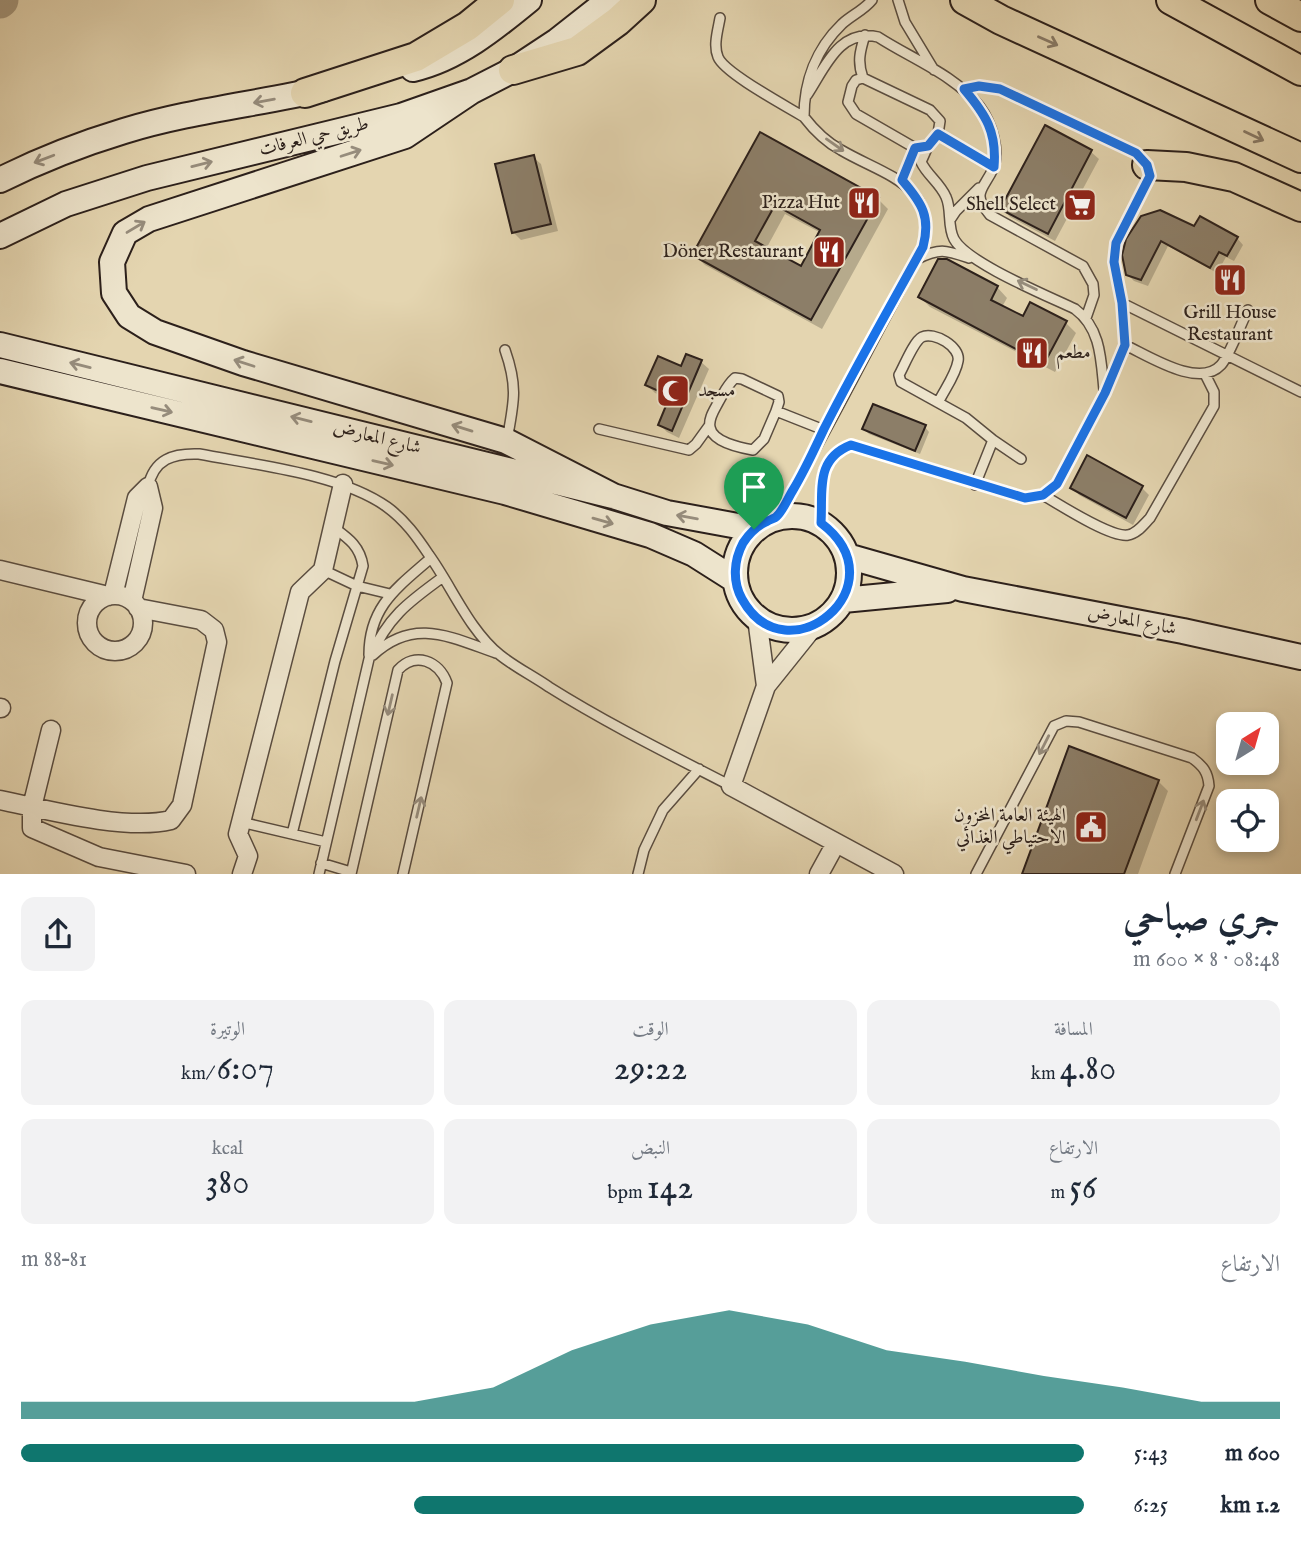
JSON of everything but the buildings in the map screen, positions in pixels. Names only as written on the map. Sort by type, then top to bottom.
[{"type":"highway","points":[[305,93],[416,57],[468,26],[500,0]]},
{"type":"highway","points":[[513,70],[577,51],[641,0]]},
{"type":"highway","points":[[954,0],[1301,159]]},
{"type":"highway","points":[[965,0],[1001,20]]},
{"type":"highway","points":[[1171,0],[1301,71]]},
{"type":"highway","points":[[1270,0],[1301,17]]},
{"type":"highway","points":[[1147,165],[1186,167],[1234,177],[1301,207]]},
{"type":"main road","points":[[0,180],[37,161],[125,131],[212,110],[419,68],[463,49],[498,26],[529,0]]},
{"type":"main road","name":"طريق حي العرفات","points":[[0,236],[66,204],[146,178],[401,116],[472,91],[513,70],[557,41],[609,0]]},
{"type":"main road","points":[[472,91],[405,136],[149,219],[125,233],[112,262],[114,293],[129,316],[155,332],[243,363],[506,441],[613,496]]},
{"type":"main road","name":"شارع المعارض","points":[[0,345],[613,496],[667,513],[765,524]]},
{"type":"main road","name":"شارع المعارض","points":[[0,371],[531,500],[650,535],[694,554],[735,580]]},
{"type":"main road","points":[[0,383],[86,392]]},
{"type":"main road","points":[[791,515],[807,517],[821,523],[841,543],[847,556],[849,578],[843,600],[826,619],[800,629],[785,629],[770,626],[757,618],[747,607],[739,594],[735,566],[745,540],[765,524],[791,515]]},
{"type":"main road","name":"شارع المعارض","points":[[847,556],[963,589],[1183,631],[1301,657]]},
{"type":"main road","name":"شارع المعارض","points":[[843,600],[963,589]]},
{"type":"street","points":[[242,874],[248,856],[238,834],[300,592],[323,570],[343,484]]},
{"type":"street","points":[[148,487],[153,508],[135,604],[143,626],[135,642],[119,650],[109,650],[93,641],[87,624],[92,606],[110,595],[137,498],[148,487]]},
{"type":"street","points":[[0,570],[126,597],[135,604],[201,620],[214,630],[218,642],[182,804],[171,820],[152,824],[78,816],[0,800]]},
{"type":"street","points":[[757,618],[766,686]]},
{"type":"street","points":[[815,625],[766,686],[731,786],[894,874]]},
{"type":"street","points":[[51,730],[32,807],[32,828],[99,857],[186,874]]},
{"type":"street","points":[[819,874],[836,843]]},
{"type":"lane","points":[[804,117],[804,99],[811,67],[842,24],[872,0]]},
{"type":"lane","points":[[898,0],[905,22],[936,72]]},
{"type":"lane","points":[[720,18],[716,44],[718,57],[727,69],[804,117],[813,129],[839,149],[902,180],[925,213],[927,234],[917,259],[824,430],[809,463],[765,524]]},
{"type":"lane","points":[[804,99],[840,46],[865,34],[878,37],[964,89],[982,109],[991,127],[996,149],[994,167],[950,220]]},
{"type":"lane","points":[[863,78],[859,66],[865,34]]},
{"type":"lane","points":[[928,146],[915,148],[856,114],[848,102],[856,80],[863,78],[930,110],[940,121],[938,134],[928,146],[921,162],[926,174],[947,197],[955,240],[977,260]]},
{"type":"lane","points":[[821,523],[824,470],[831,456],[851,445],[975,485],[1025,498],[1043,495],[1057,484],[1105,393],[1125,345],[1122,303],[1114,262],[1116,243],[1150,176],[1147,165],[1136,153],[1000,89],[979,86],[964,89]]},
{"type":"lane","points":[[938,134],[994,167]]},
{"type":"lane","points":[[902,180],[915,148]]},
{"type":"lane","points":[[979,188],[981,204],[990,215],[1083,266],[1093,284],[1094,295],[1086,318]]},
{"type":"lane","points":[[917,259],[935,250],[943,250],[977,260],[1075,309],[1086,318],[1099,344],[1105,393]]},
{"type":"lane","points":[[1122,303],[1301,392]]},
{"type":"lane","points":[[1125,345],[1190,374],[1205,374],[1221,365],[1248,310]]},
{"type":"lane","points":[[939,401],[958,363],[959,354],[954,347],[931,335],[923,336],[899,375],[901,382],[966,418],[1021,459]]},
{"type":"lane","points":[[505,350],[514,375],[506,441]]},
{"type":"lane","points":[[1043,495],[1113,533],[1129,536],[1140,530],[1150,518],[1214,405],[1214,392],[1205,374]]},
{"type":"lane","points":[[599,429],[689,450],[709,426],[711,416],[735,378],[778,396],[779,402],[764,439],[753,450],[730,444],[713,434],[709,426]]},
{"type":"lane","points":[[776,411],[824,430]]},
{"type":"lane","points":[[975,485],[993,440]]},
{"type":"lane","points":[[148,487],[156,467],[163,460],[186,453],[343,484],[367,494],[389,508],[408,526],[432,558],[481,636],[499,654],[600,718],[731,786]]},
{"type":"lane","points":[[292,834],[335,661],[363,566],[361,554],[353,542],[333,527]]},
{"type":"lane","points":[[369,659],[369,641],[380,608],[390,594],[432,558]]},
{"type":"lane","points":[[323,570],[357,586],[390,594]]},
{"type":"lane","points":[[318,874],[369,659],[379,636],[394,615],[443,577]]},
{"type":"lane","points":[[369,659],[387,643],[409,634],[433,632],[499,654]]},
{"type":"lane","points":[[321,863],[351,873],[398,670],[405,662],[414,659],[435,664],[443,672],[447,683],[404,874]]},
{"type":"lane","points":[[976,874],[1054,726],[1066,721],[1092,726],[1192,758],[1201,764],[1208,774],[1209,786],[1175,874]]},
{"type":"lane","points":[[638,874],[644,850],[663,810],[699,769]]},
{"type":"lane","points":[[241,822],[326,842]]},
{"type":"place","name":"Pizza Hut","points":[[864,203]]},
{"type":"place","name":"Shell Select","points":[[1080,205]]},
{"type":"place","name":"Döner Restaurant","points":[[829,252]]},
{"type":"place","name":"Grill House Restaurant","points":[[1230,280]]},
{"type":"place","name":"مطعم","points":[[1032,353]]},
{"type":"place","name":"مسجد","points":[[673,391]]},
{"type":"place","name":"الهيئة العامة المخزون الاحتياطي الغذائي","points":[[1091,827]]},
{"type":"route","points":[[979,86],[1000,89],[1136,153],[1147,165],[1150,176],[1116,243],[1114,262],[1122,303],[1125,345],[1105,393],[1057,484],[1043,495],[1025,498],[975,485],[851,445],[839,450],[831,456],[824,470],[821,523],[841,543],[847,556],[850,571],[848,586],[836,611],[815,625],[800,629],[770,626],[757,618],[739,594],[735,566],[745,540],[754,529],[776,518],[809,463],[824,430],[923,247],[927,234],[925,213],[902,180],[915,148],[928,146],[938,134],[994,167],[996,149],[991,127],[982,109],[964,89],[979,86]]}]
